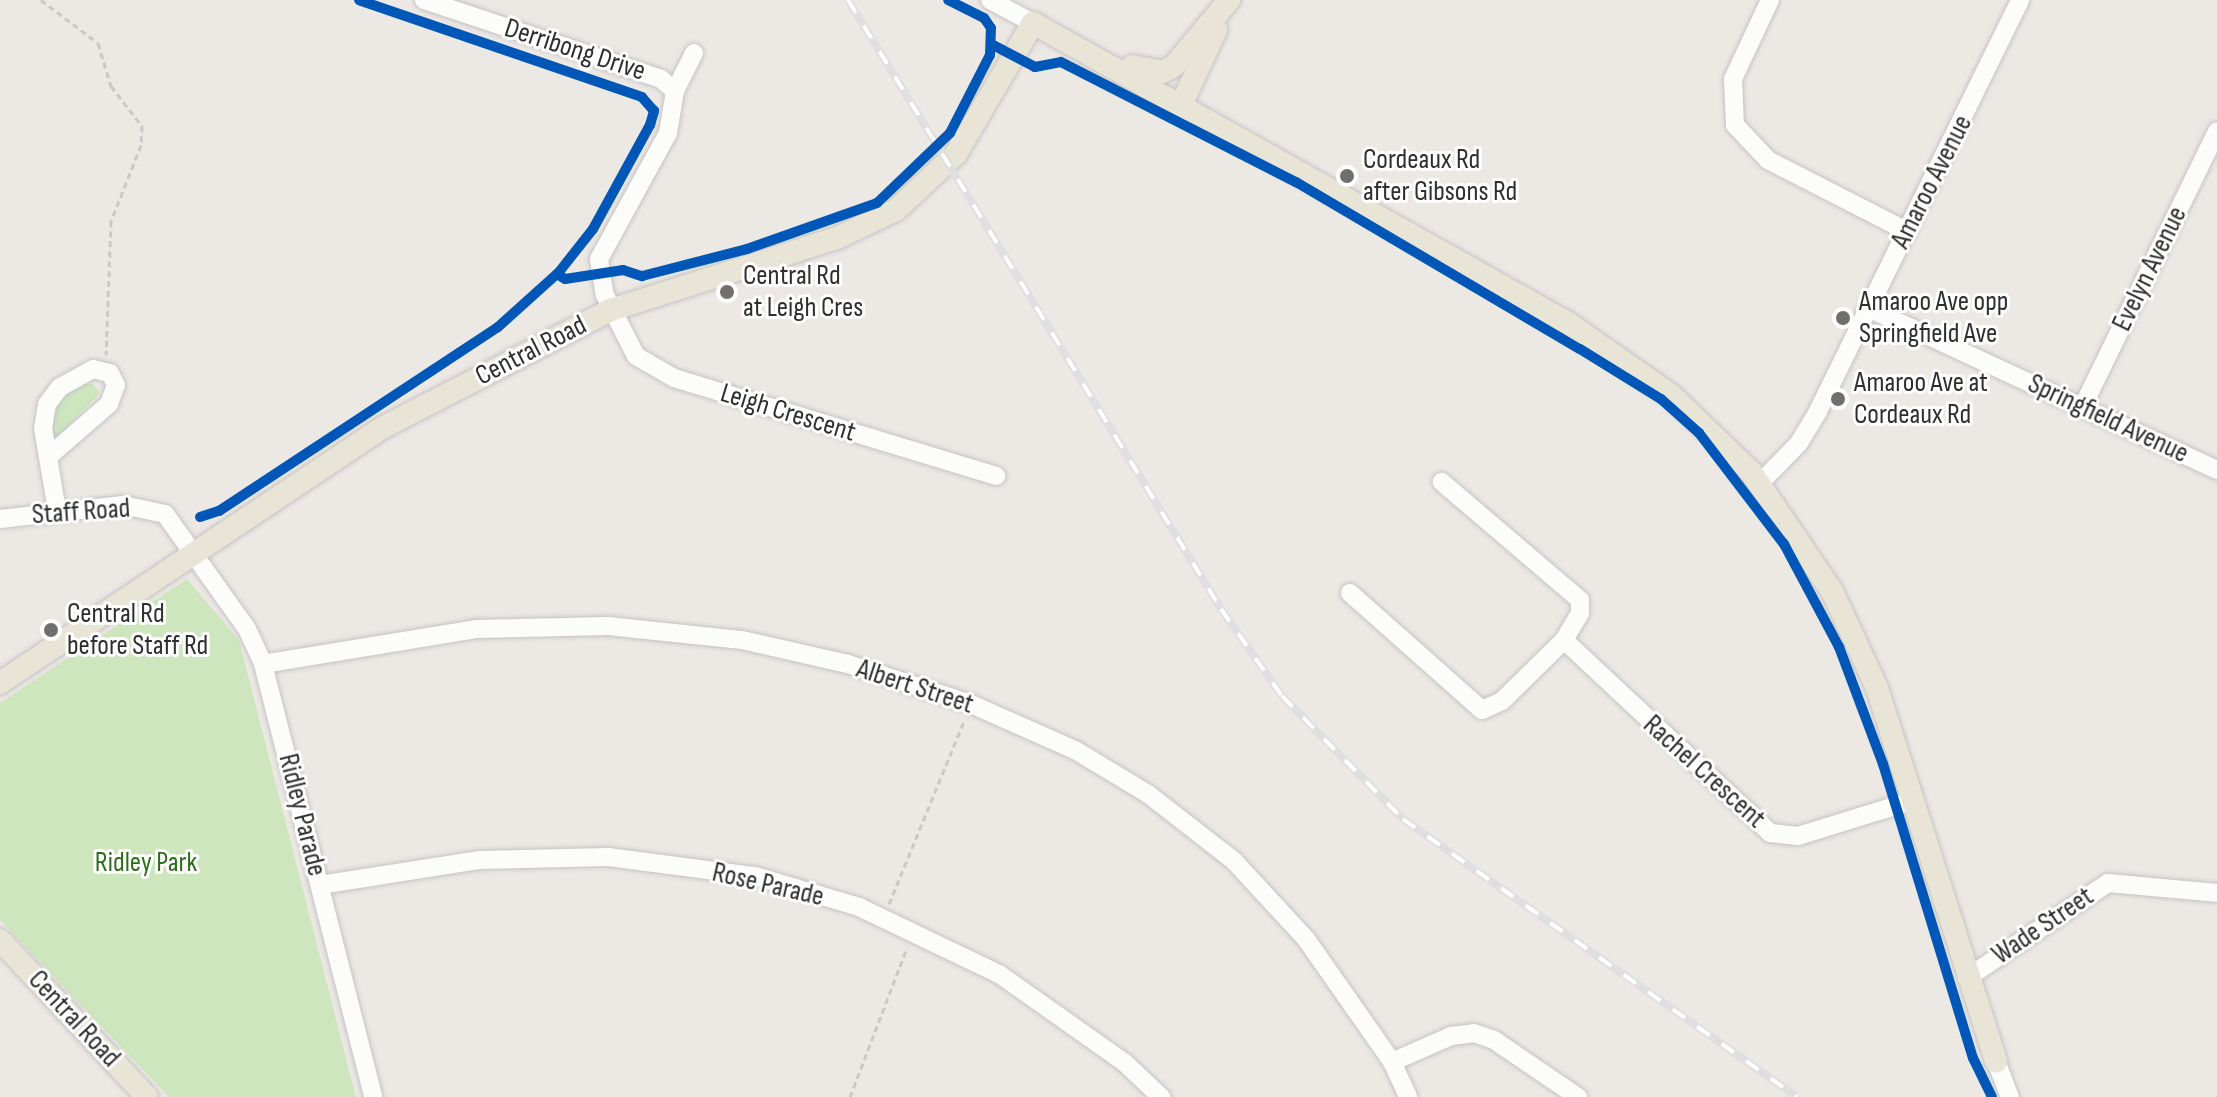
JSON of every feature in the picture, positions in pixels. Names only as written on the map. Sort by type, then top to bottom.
[{"type":"main road","points":[[1078,46],[1162,72],[1224,6]]},
{"type":"main road","points":[[1182,103],[1224,6]]},
{"type":"main road","points":[[1033,23],[1182,103],[1604,345],[1699,418],[1755,477],[1843,610],[1877,688],[1967,978],[1996,1061]]},
{"type":"main road","name":"Central Road","points":[[0,683],[194,548],[382,428],[611,310],[837,238],[896,210],[956,154],[1033,23]]},
{"type":"main road","name":"Central Road","points":[[0,940],[147,1097]]},
{"type":"street","name":"Derribong Drive","points":[[424,0],[460,6],[661,79],[675,91]]},
{"type":"street","points":[[990,0],[1033,23]]},
{"type":"street","points":[[1770,0],[1733,79],[1735,125],[1768,160],[1907,231]]},
{"type":"street","name":"Amaroo Avenue","points":[[1755,477],[1818,404],[2020,0]]},
{"type":"street","name":"Leigh Crescent","points":[[694,53],[675,91],[668,133],[599,259],[611,310],[648,368],[996,476]]},
{"type":"street","name":"Evelyn Avenue","points":[[2082,408],[2217,131]]},
{"type":"street","name":"Springfield Avenue","points":[[1868,308],[2217,470]]},
{"type":"street","points":[[48,457],[112,399],[116,385],[105,369],[93,369],[52,395],[43,428],[57,511]]},
{"type":"street","points":[[1350,593],[1482,710],[1502,701],[1564,640],[1580,613],[1580,600],[1442,482]]},
{"type":"street","name":"Staff Road","points":[[0,519],[57,511],[153,509],[173,521],[194,548]]},
{"type":"street","name":"Ridley Parade","points":[[194,548],[263,664],[373,1097]]},
{"type":"street","name":"Albert Street","points":[[263,664],[477,629],[608,626],[742,640],[848,664],[971,704],[1087,758],[1148,794],[1234,861],[1306,939],[1392,1062],[1408,1097]]},
{"type":"street","name":"Rachel Crescent","points":[[1564,640],[1770,833],[1798,836],[1914,800]]},
{"type":"street","name":"Rose Parade","points":[[320,885],[480,860],[608,857],[755,876],[883,919],[999,974],[1125,1063],[1161,1097]]},
{"type":"street","name":"Wade Street","points":[[1967,978],[2108,883],[2217,893]]},
{"type":"street","points":[[1392,1062],[1451,1036],[1474,1033],[1494,1040],[1578,1097]]},
{"type":"street","points":[[1996,1061],[2010,1097]]},
{"type":"path","points":[[41,0],[98,43],[111,86],[142,126],[141,145],[111,221],[112,310],[105,369]]},
{"type":"path","points":[[883,919],[971,704]]},
{"type":"path","points":[[850,1097],[913,933]]},
{"type":"green space","points":[[81,384],[93,384],[100,393],[52,443],[49,423],[59,399]]},
{"type":"green space","name":"Ridley Park","points":[[187,579],[239,640],[356,1097],[169,1097],[0,920],[0,703]]},
{"type":"railway","points":[[848,0],[1221,609],[1282,696],[1403,819],[1797,1097]]},
{"type":"cycle path","points":[[200,517],[219,511],[498,327],[559,272],[593,229],[650,125],[654,111],[642,97],[359,0]]},
{"type":"cycle path","points":[[557,274],[565,279],[623,270],[642,276],[747,249],[877,203],[950,133],[990,55],[991,28],[984,18],[948,0]]},
{"type":"cycle path","points":[[993,45],[1035,67],[1061,62],[1296,182],[1661,399],[1699,433],[1784,544],[1839,647],[1883,764],[1973,1058],[1992,1097]]},
{"type":"place","name":"Cordeaux Rd after Gibsons Rd","points":[[1347,176]]},
{"type":"place","name":"Central Rd at Leigh Cres","points":[[727,292]]},
{"type":"place","name":"Amaroo Ave opp Springfield Ave","points":[[1843,318]]},
{"type":"place","name":"Amaroo Ave at Cordeaux Rd","points":[[1838,399]]},
{"type":"place","name":"Central Rd before Staff Rd","points":[[51,630]]}]
